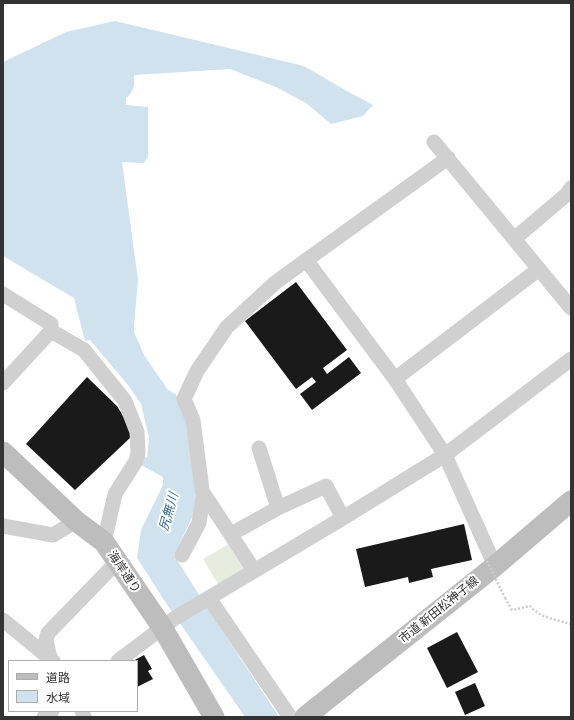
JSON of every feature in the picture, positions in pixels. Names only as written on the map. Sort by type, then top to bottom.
[{"type":"street","points":[[434,142],[571,308]]},
{"type":"street","points":[[182,555],[199,523],[203,497],[193,420],[184,399],[197,371],[227,327],[276,282],[448,158]]},
{"type":"street","points":[[514,239],[569,193]]},
{"type":"street","points":[[306,260],[395,379],[445,454],[495,566]]},
{"type":"street","points":[[395,379],[539,269]]},
{"type":"street","points":[[3,294],[51,324],[51,331],[3,383]]},
{"type":"street","points":[[51,331],[84,350],[125,401],[138,432],[139,442],[136,461],[115,494],[104,542]]},
{"type":"street","points":[[119,660],[169,623],[254,570],[343,518],[445,454],[571,359]]},
{"type":"street","points":[[259,448],[278,508]]},
{"type":"street","name":"海岸通り","points":[[3,452],[76,521],[104,542],[117,562],[169,623],[214,717]]},
{"type":"street","points":[[231,534],[278,508],[326,486],[343,518]]},
{"type":"street","points":[[202,491],[254,570]]},
{"type":"street","name":"市道 新田松神子線","points":[[305,717],[495,566],[571,501]]},
{"type":"street","points":[[3,526],[53,535],[76,521]]},
{"type":"street","points":[[51,660],[46,640],[48,633],[117,562]]},
{"type":"street","points":[[207,599],[290,717]]},
{"type":"street","points":[[3,620],[51,660]]},
{"type":"path","points":[[473,532],[512,610],[530,606],[535,612],[571,624]]},
{"type":"shaded area","points":[[232,542],[246,567],[218,584],[203,559]]},
{"type":"water","name":"尻無川","points":[[115,21],[304,66],[373,105],[363,116],[331,124],[306,103],[276,87],[230,69],[134,75],[133,88],[131,93],[126,98],[126,105],[148,107],[148,157],[144,163],[122,162],[138,280],[134,332],[144,355],[168,390],[176,394],[186,421],[195,492],[195,511],[174,555],[279,717],[245,717],[168,606],[137,558],[141,530],[163,485],[163,477],[141,465],[142,456],[147,458],[149,438],[141,404],[128,385],[90,340],[85,341],[74,298],[3,256],[3,62],[66,32]]},
{"type":"building","points":[[296,282],[347,350],[323,368],[327,374],[349,357],[361,373],[312,410],[300,394],[316,382],[312,377],[296,389],[245,321]]},
{"type":"building","points":[[87,377],[117,406],[128,424],[131,437],[75,490],[26,444]]},
{"type":"building","points":[[464,524],[472,560],[431,569],[433,577],[409,583],[408,577],[365,587],[356,549]]},
{"type":"building","points":[[457,632],[478,672],[447,688],[427,648]]},
{"type":"building","points":[[144,655],[152,669],[148,671],[153,679],[138,686],[138,660],[135,660]]},
{"type":"building","points":[[475,683],[485,706],[465,715],[455,692]]}]
